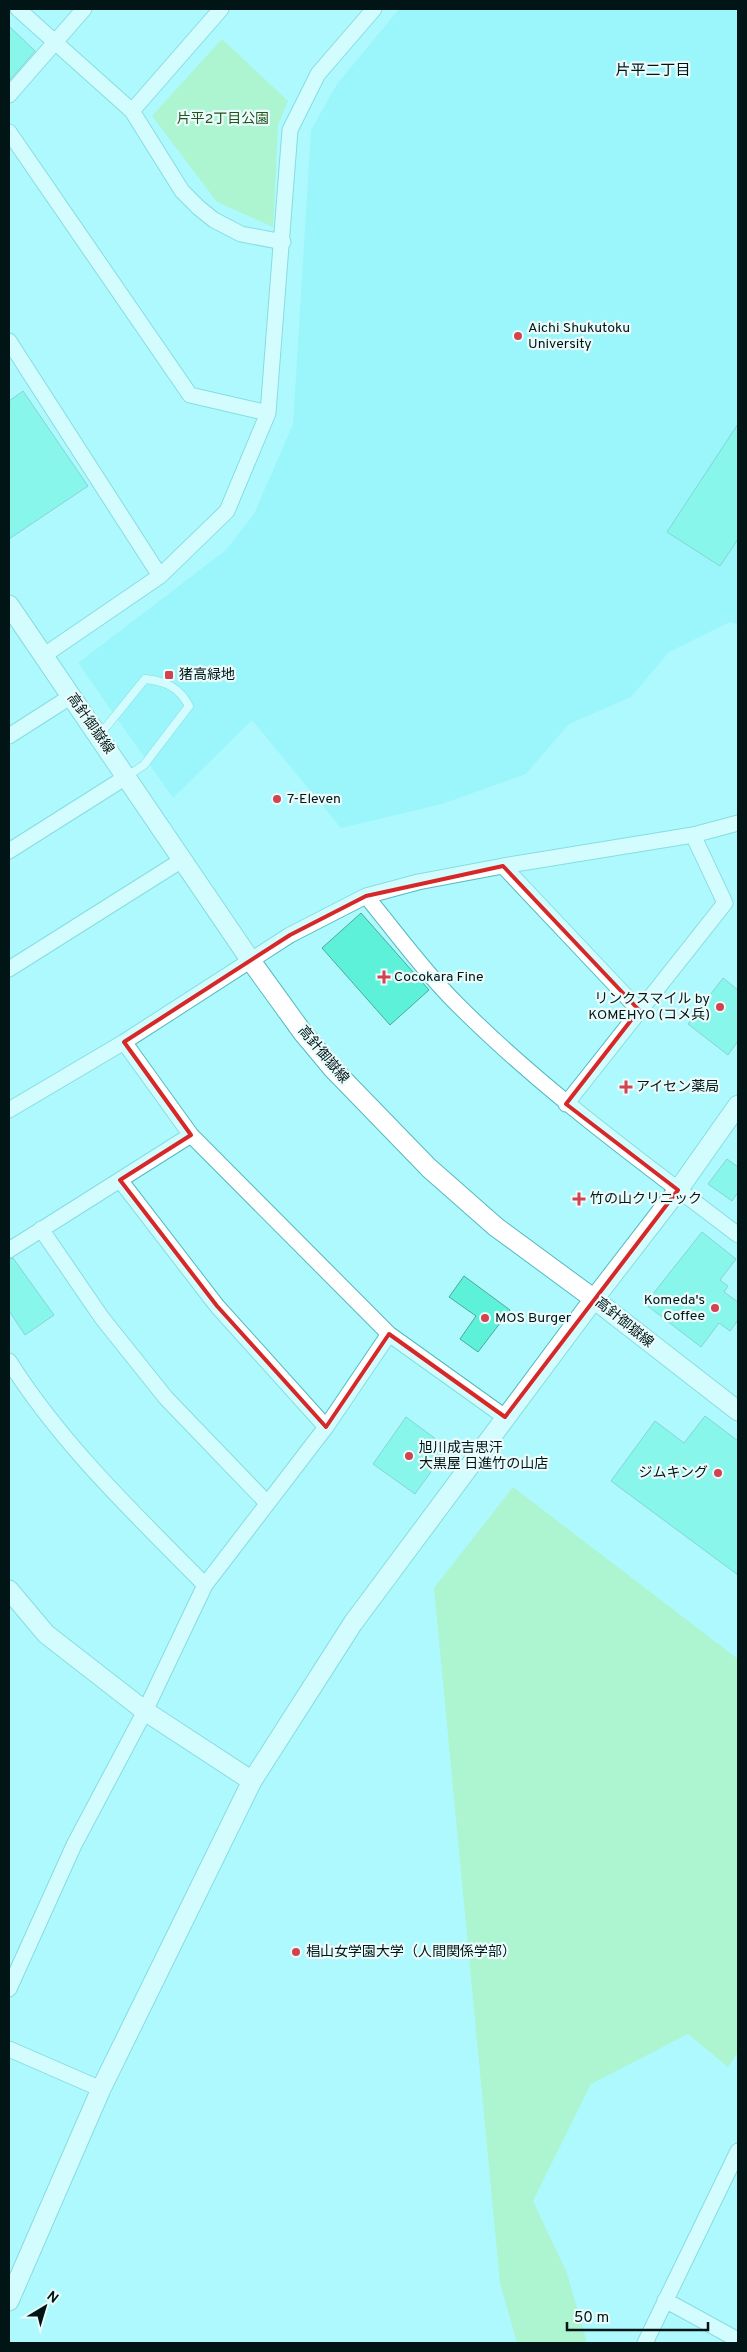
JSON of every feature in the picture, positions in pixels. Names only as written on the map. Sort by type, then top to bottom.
[{"type":"street","points":[[18,9],[132,111],[182,191],[199,208],[214,220],[241,234],[283,242]]},
{"type":"street","points":[[9,95],[84,9]]},
{"type":"street","points":[[132,111],[222,9]]},
{"type":"street","points":[[43,656],[160,576],[227,511],[268,413],[283,242],[290,130],[318,74],[374,9]]},
{"type":"street","points":[[9,132],[190,395],[268,413]]},
{"type":"street","points":[[9,341],[160,576]]},
{"type":"street","name":"高針御嶽線","points":[[12,616],[43,656],[251,961],[303,1033],[333,1069],[429,1168],[496,1227],[594,1299],[738,1411]]},
{"type":"street","points":[[9,736],[70,697]]},
{"type":"street","points":[[9,851],[126,777]]},
{"type":"street","points":[[9,1110],[124,1042],[290,935],[366,896],[418,882],[693,835],[738,823]]},
{"type":"street","points":[[566,1104],[725,903],[693,835]]},
{"type":"street","points":[[9,969],[182,860]]},
{"type":"street","points":[[503,866],[639,1010]]},
{"type":"street","points":[[366,896],[452,999],[508,1053],[566,1104],[738,1236]]},
{"type":"street","points":[[124,1042],[192,1135],[389,1334],[505,1417]]},
{"type":"street","points":[[9,2301],[101,2089],[252,1781],[353,1623],[505,1417],[678,1190],[738,1105]]},
{"type":"street","points":[[9,1250],[192,1135]]},
{"type":"street","points":[[120,1180],[217,1306],[326,1427]]},
{"type":"street","points":[[42,1229],[102,1318],[166,1398],[266,1503]]},
{"type":"street","points":[[9,1989],[74,1845],[145,1711],[205,1585],[326,1427],[389,1334]]},
{"type":"street","points":[[9,1361],[33,1398],[88,1465],[205,1585]]},
{"type":"street","points":[[9,1590],[46,1634],[145,1711],[252,1781]]},
{"type":"street","points":[[9,2049],[101,2089]]},
{"type":"street","points":[[645,2343],[665,2300],[733,2176],[738,2151]]},
{"type":"street","points":[[665,2300],[738,2340]]},
{"type":"lane","points":[[98,737],[145,679],[164,681],[184,697],[189,706],[144,765],[126,777]]},
{"type":"highlighted area","points":[[503,866],[639,1010],[566,1104],[678,1190],[505,1417],[389,1334],[326,1427],[217,1306],[120,1180],[191,1135],[124,1042],[290,935],[366,896]]},
{"type":"shaded area","name":"Aichi Shukutoku University","points":[[399,9],[738,9],[738,625],[730,622],[669,652],[631,697],[569,724],[526,774],[442,804],[341,828],[252,720],[173,798],[78,663],[226,550],[254,514],[293,424],[311,130],[337,84]]},
{"type":"green space","name":"片平2丁目公園","points":[[222,39],[288,101],[278,125],[273,227],[217,202],[152,116]]},
{"type":"green space","points":[[513,1487],[738,1659],[738,2052],[728,2067],[688,2034],[591,2084],[533,2201],[567,2273],[587,2343],[517,2343],[500,2283],[434,1588]]},
{"type":"building","points":[[9,26],[35,51],[9,81]]},
{"type":"building","points":[[23,391],[88,486],[9,539],[9,401]]},
{"type":"building","points":[[738,424],[738,539],[720,566],[667,532]]},
{"type":"building","points":[[361,913],[429,990],[390,1025],[322,948]]},
{"type":"building","name":"リンクスマイル by KOMEHYO (コメ兵)","points":[[723,978],[738,990],[738,1041],[728,1055],[688,1024]]},
{"type":"building","points":[[727,1159],[738,1167],[738,1192],[732,1201],[708,1184]]},
{"type":"building","points":[[702,1232],[736,1259],[720,1280],[728,1286],[724,1292],[738,1302],[738,1320],[730,1331],[719,1323],[701,1347],[645,1304]]},
{"type":"building","points":[[13,1258],[54,1315],[25,1335],[9,1311],[9,1259]]},
{"type":"building","points":[[464,1276],[510,1310],[478,1352],[460,1339],[476,1316],[449,1297]]},
{"type":"building","points":[[705,1416],[738,1441],[738,1575],[611,1481],[655,1421],[684,1443]]},
{"type":"building","points":[[406,1417],[448,1448],[415,1494],[373,1464]]},
{"type":"place","name":"Aichi Shukutoku University","points":[[518,336]]},
{"type":"place","name":"猪高緑地","points":[[169,675]]},
{"type":"place","name":"7-Eleven","points":[[277,799]]},
{"type":"place","name":"Cocokara Fine","points":[[384,977]]},
{"type":"place","name":"リンクスマイル by KOMEHYO (コメ兵)","points":[[720,1007]]},
{"type":"place","name":"アイセン薬局","points":[[626,1087]]},
{"type":"place","name":"竹の山クリニック","points":[[579,1199]]},
{"type":"place","name":"Komeda's Coffee","points":[[715,1308]]},
{"type":"place","name":"MOS Burger","points":[[485,1318]]},
{"type":"place","name":"旭川成吉思汗 大黒屋 日進竹の山店","points":[[409,1456]]},
{"type":"place","name":"ジムキング","points":[[718,1473]]},
{"type":"place","name":"椙山女学園大学（人間関係学部）","points":[[296,1952]]},
{"type":"district","name":"片平二丁目","points":[[653,71]]}]
